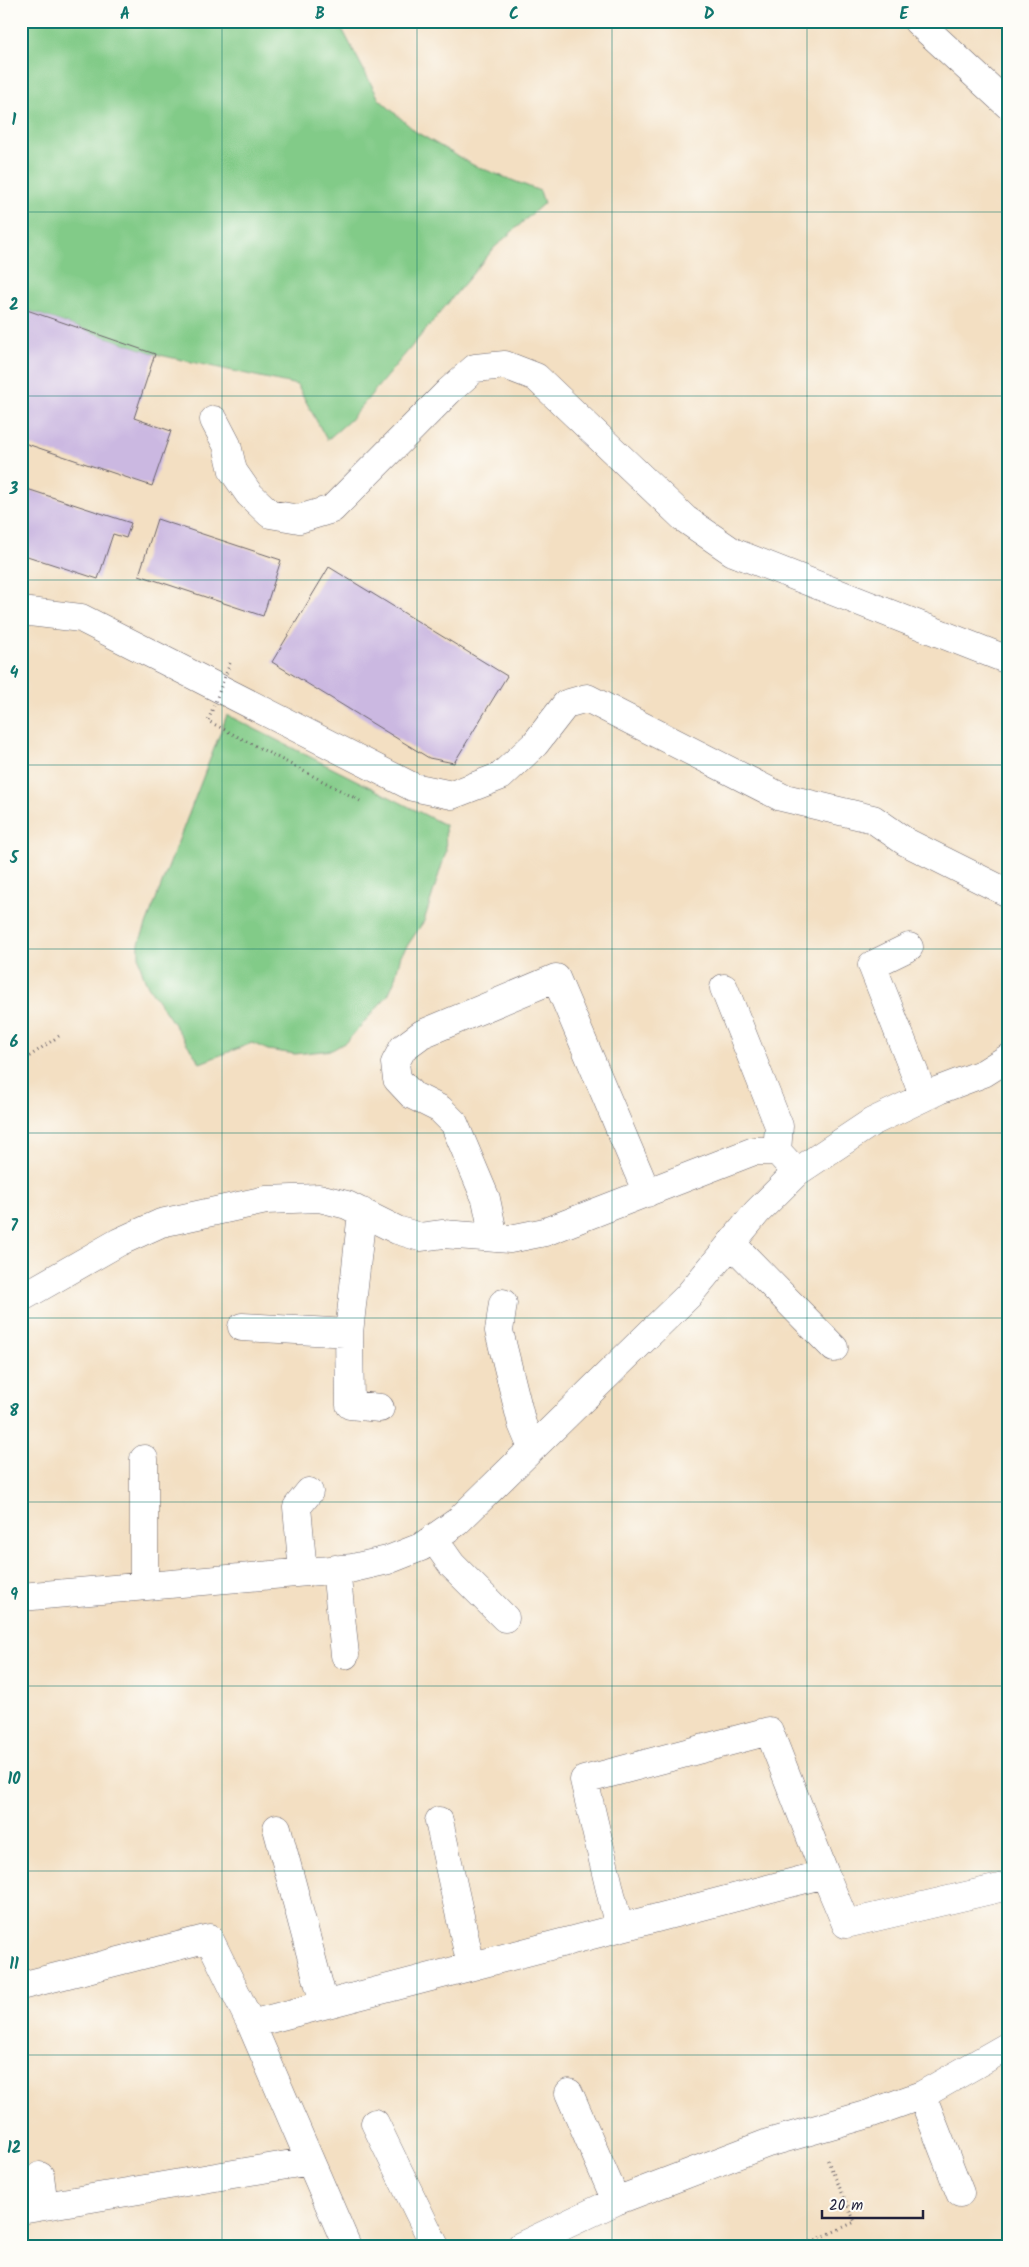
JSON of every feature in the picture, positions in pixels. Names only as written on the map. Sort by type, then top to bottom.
[{"type":"street","points":[[917,21],[1008,106]]},
{"type":"street","points":[[214,420],[227,445],[233,471],[249,494],[270,514],[299,518],[332,509],[448,391],[475,368],[505,365],[536,377],[685,520],[733,552],[1008,660]]},
{"type":"street","points":[[21,611],[81,618],[413,787],[452,795],[501,776],[535,744],[566,704],[587,698],[781,797],[873,819],[906,842],[1008,893]]},
{"type":"street","points":[[909,947],[872,965],[924,1097]]},
{"type":"street","points":[[494,1238],[486,1199],[454,1123],[440,1110],[412,1095],[397,1080],[395,1063],[403,1048],[422,1034],[556,978],[648,1193]]},
{"type":"street","points":[[724,988],[779,1126],[777,1152]]},
{"type":"street","points":[[21,1597],[336,1569],[388,1560],[421,1546],[457,1522],[688,1296],[757,1212],[797,1172],[872,1122],[924,1097],[984,1073],[1008,1058]]},
{"type":"street","points":[[21,1298],[119,1242],[161,1223],[266,1200],[318,1198],[347,1205],[398,1230],[420,1237],[443,1234],[510,1239],[545,1232],[754,1151],[777,1152],[797,1172]]},
{"type":"street","points":[[362,1212],[349,1333],[350,1405],[380,1408]]},
{"type":"street","points":[[731,1244],[834,1348]]},
{"type":"street","points":[[503,1303],[499,1330],[522,1424],[532,1448]]},
{"type":"street","points":[[242,1327],[349,1333]]},
{"type":"street","points":[[144,1459],[144,1586]]},
{"type":"street","points":[[303,1572],[298,1507],[309,1492]]},
{"type":"street","points":[[433,1538],[452,1565],[505,1618]]},
{"type":"street","points":[[336,1569],[345,1655]]},
{"type":"street","points":[[620,1928],[584,1780],[769,1731],[846,1924],[1008,1886]]},
{"type":"street","points":[[438,1822],[471,1966]]},
{"type":"street","points":[[277,1828],[324,2004]]},
{"type":"street","points":[[251,2024],[825,1874]]},
{"type":"street","points":[[21,1986],[209,1938],[251,2024],[347,2246]]},
{"type":"street","points":[[520,2246],[616,2201],[768,2143],[922,2095],[1008,2046]]},
{"type":"street","points":[[569,2093],[616,2201]]},
{"type":"street","points":[[922,2095],[960,2193]]},
{"type":"street","points":[[375,2123],[436,2246]]},
{"type":"street","points":[[40,2176],[33,2208],[310,2161]]},
{"type":"path","points":[[230,663],[208,721],[360,801]]},
{"type":"path","points":[[21,1062],[59,1036]]},
{"type":"path","points":[[802,2246],[855,2222],[814,2130]]},
{"type":"green space","points":[[21,21],[338,21],[379,99],[416,132],[473,165],[540,191],[544,203],[495,247],[350,420],[327,440],[297,385],[155,354],[21,308]]},
{"type":"green space","points":[[227,715],[445,825],[446,852],[424,921],[401,955],[394,982],[388,995],[346,1042],[332,1050],[295,1054],[268,1050],[252,1043],[200,1063],[148,986],[142,970],[139,943]]},
{"type":"building","points":[[21,308],[155,354],[134,418],[171,431],[152,486],[21,442]]},
{"type":"building","points":[[21,487],[131,523],[126,538],[113,534],[98,579],[21,554]]},
{"type":"building","points":[[157,519],[281,560],[263,616],[139,575]]},
{"type":"building","points":[[329,567],[507,676],[454,763],[429,758],[272,662]]}]
